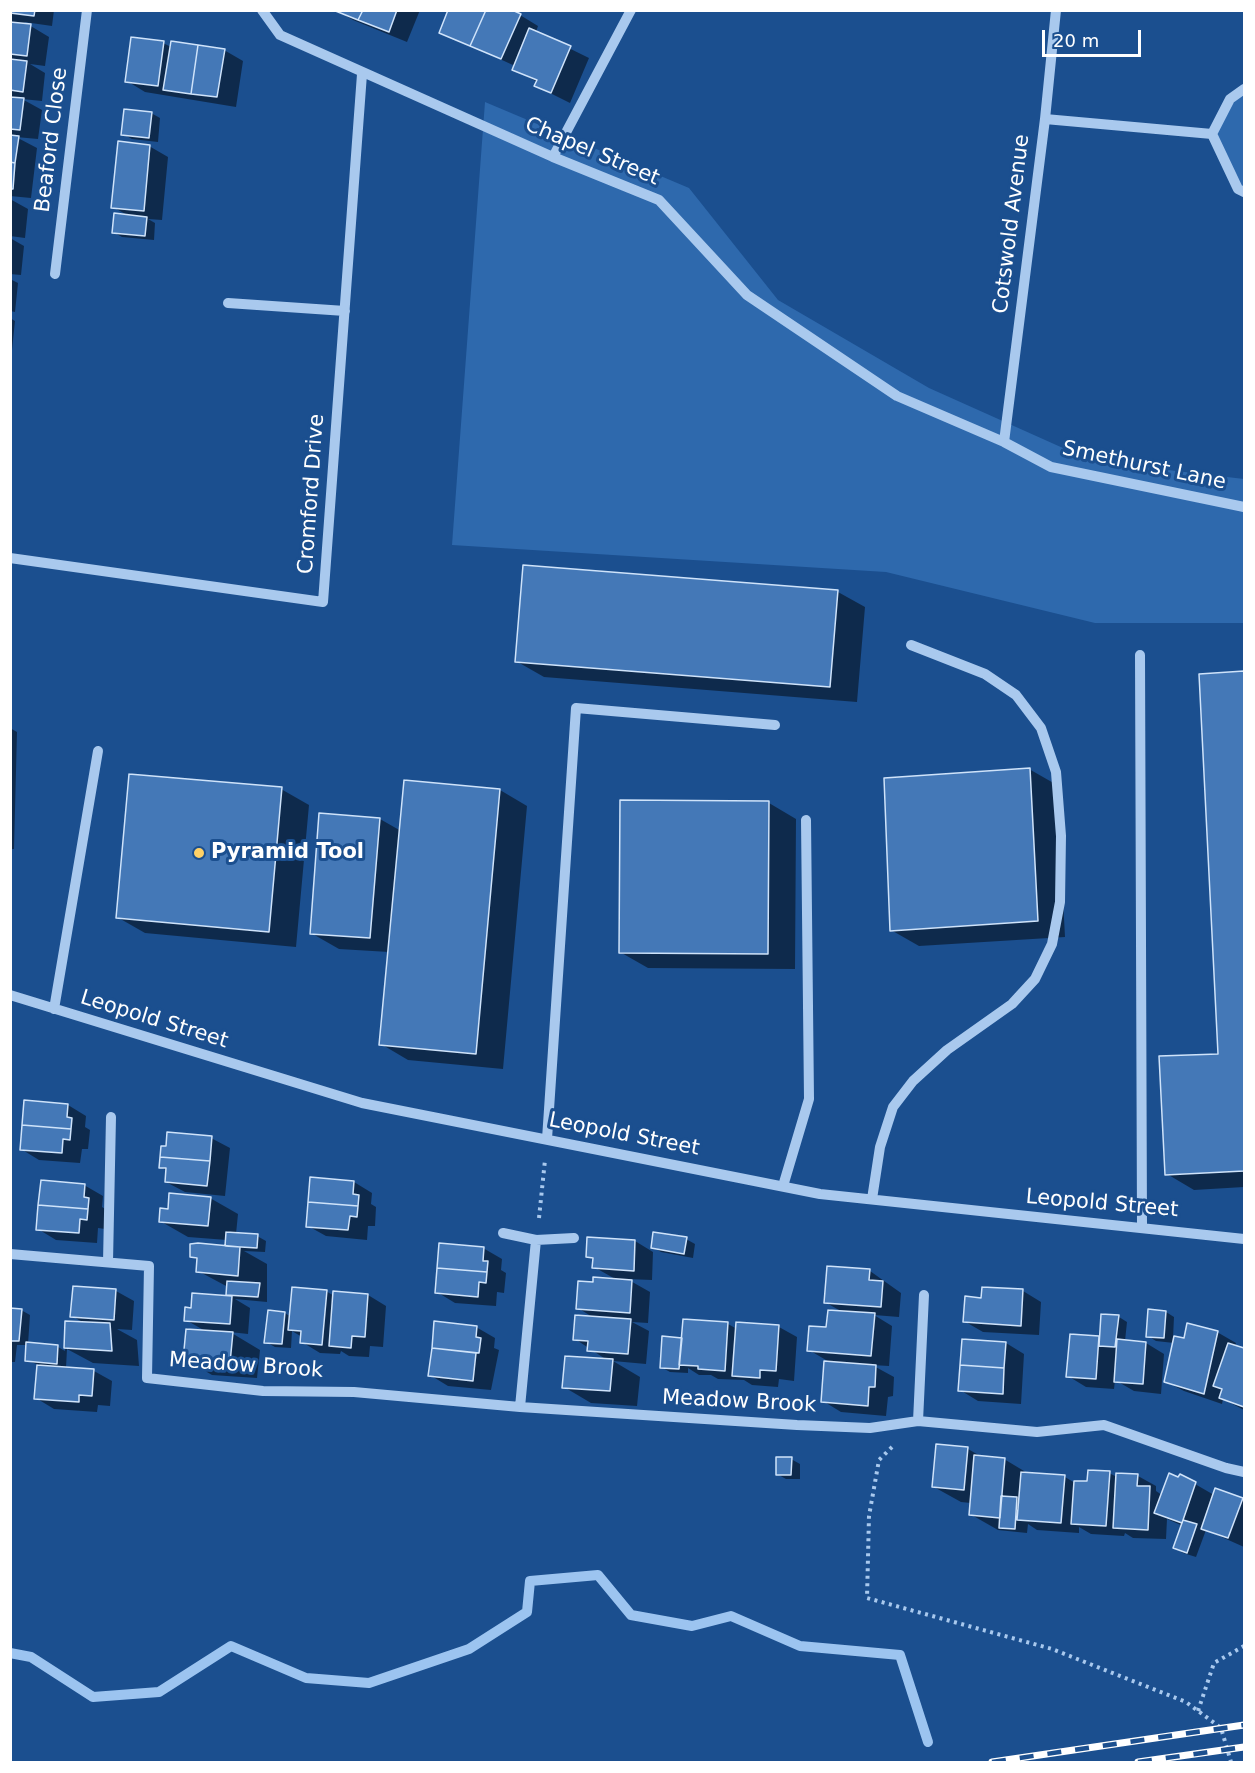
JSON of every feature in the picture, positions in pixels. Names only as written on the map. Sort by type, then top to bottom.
[{"type":"street","name":"Beaford Close","points":[[55,274],[87,10]]},
{"type":"street","name":"Chapel Street","points":[[262,10],[280,35],[362,74],[658,200],[747,295],[897,396],[1004,441]]},
{"type":"street","points":[[553,157],[631,10]]},
{"type":"street","name":"Cotswold Avenue","points":[[1004,441],[1045,119],[1056,10]]},
{"type":"street","name":"Cromford Drive","points":[[10,558],[323,602],[362,74]]},
{"type":"street","points":[[1212,134],[1230,99],[1245,89]]},
{"type":"street","points":[[1045,119],[1212,134]]},
{"type":"street","points":[[1212,134],[1238,189],[1245,192]]},
{"type":"street","points":[[228,303],[345,311]]},
{"type":"street","name":"Smethurst Lane","points":[[1004,441],[1051,467],[1245,507]]},
{"type":"street","points":[[872,1199],[880,1147],[893,1107],[913,1081],[938,1058],[1012,1004],[1035,979],[1052,944],[1060,902],[1061,836],[1056,772],[1041,728],[1016,694],[985,674],[911,645]]},
{"type":"street","points":[[1140,655],[1142,1226]]},
{"type":"street","points":[[547,1139],[576,708],[775,724]]},
{"type":"street","points":[[54,1009],[98,751]]},
{"type":"street","points":[[783,1186],[809,1099],[806,820]]},
{"type":"street","name":"Leopold Street","points":[[10,994],[362,1103],[820,1194],[1062,1221],[1142,1226],[1245,1239]]},
{"type":"street","points":[[108,1262],[111,1117]]},
{"type":"street","points":[[503,1233],[536,1239],[574,1238]]},
{"type":"street","points":[[520,1407],[536,1239]]},
{"type":"street","name":"Meadow Brook","points":[[10,1254],[149,1266],[147,1378],[263,1390],[354,1392],[520,1407],[797,1425],[870,1428],[918,1420],[1037,1432],[1104,1425],[1226,1468],[1245,1472]]},
{"type":"street","points":[[918,1420],[924,1295]]},
{"type":"path","points":[[536,1239],[547,1139]]},
{"type":"path","points":[[918,1420],[879,1460],[868,1516],[867,1598],[1052,1649],[1186,1702],[1221,1728],[1231,1762]]},
{"type":"path","points":[[1198,1711],[1214,1663],[1245,1646]]},
{"type":"shaded area","points":[[1244,89],[1244,192],[1212,134],[1222,116]]},
{"type":"shaded area","points":[[485,102],[689,188],[778,300],[929,388],[1092,461],[1244,479],[1244,623],[1095,623],[886,572],[452,545]]},
{"type":"building","points":[[10,10],[35,10],[34,16],[10,13]]},
{"type":"building","points":[[333,10],[363,10],[358,20]]},
{"type":"building","points":[[363,10],[397,10],[389,32],[358,20]]},
{"type":"building","points":[[448,10],[486,10],[470,46],[439,33]]},
{"type":"building","points":[[486,10],[512,10],[521,14],[501,59],[470,46]]},
{"type":"building","points":[[10,22],[31,24],[27,56],[10,54]]},
{"type":"building","points":[[529,28],[571,46],[551,93],[534,86],[537,80],[512,70]]},
{"type":"building","points":[[131,37],[164,41],[158,86],[125,82]]},
{"type":"building","points":[[171,41],[198,45],[191,94],[163,90]]},
{"type":"building","points":[[198,45],[225,49],[217,97],[191,94]]},
{"type":"building","points":[[10,59],[27,61],[23,92],[10,90]]},
{"type":"building","points":[[10,97],[24,98],[20,130],[10,129]]},
{"type":"building","points":[[124,109],[152,112],[149,138],[121,135]]},
{"type":"building","points":[[10,135],[19,136],[15,163],[10,162]]},
{"type":"building","points":[[118,141],[150,145],[144,211],[111,208]]},
{"type":"building","points":[[10,162],[15,163],[13,189],[10,189]]},
{"type":"building","points":[[114,213],[147,217],[145,236],[112,233]]},
{"type":"building","points":[[523,565],[838,590],[830,687],[515,662]]},
{"type":"building","points":[[1244,671],[1244,1171],[1165,1175],[1159,1056],[1218,1054],[1199,674]]},
{"type":"building","points":[[1030,768],[1038,921],[890,931],[884,778]]},
{"type":"building","name":"Pyramid Tool","points":[[129,774],[282,787],[269,932],[116,918]]},
{"type":"building","points":[[404,780],[500,789],[476,1054],[379,1045]]},
{"type":"building","points":[[620,800],[769,801],[768,954],[619,953]]},
{"type":"building","points":[[319,813],[380,818],[370,938],[310,934]]},
{"type":"building","points":[[24,1100],[68,1104],[67,1117],[72,1118],[71,1129],[22,1125]]},
{"type":"building","points":[[22,1125],[71,1129],[70,1140],[63,1139],[62,1153],[20,1150]]},
{"type":"building","points":[[167,1132],[212,1136],[210,1161],[160,1157],[161,1146],[166,1146]]},
{"type":"building","points":[[160,1157],[210,1161],[207,1186],[165,1182],[166,1168],[159,1168]]},
{"type":"building","points":[[310,1177],[354,1181],[353,1194],[359,1195],[358,1206],[308,1202]]},
{"type":"building","points":[[41,1180],[85,1184],[84,1197],[89,1198],[88,1209],[38,1205]]},
{"type":"building","points":[[169,1193],[211,1197],[208,1226],[159,1222],[160,1208],[168,1209]]},
{"type":"building","points":[[308,1202],[358,1206],[357,1217],[350,1216],[348,1230],[306,1227]]},
{"type":"building","points":[[38,1205],[88,1209],[87,1220],[80,1219],[79,1233],[36,1230]]},
{"type":"building","points":[[226,1232],[258,1234],[257,1248],[225,1246]]},
{"type":"building","points":[[653,1232],[687,1237],[684,1254],[651,1248]]},
{"type":"building","points":[[587,1237],[635,1240],[634,1271],[592,1268],[593,1258],[586,1257]]},
{"type":"building","points":[[439,1243],[484,1247],[483,1261],[488,1261],[487,1272],[437,1268]]},
{"type":"building","points":[[190,1244],[240,1247],[238,1276],[196,1272],[197,1258],[190,1257]]},
{"type":"building","points":[[827,1266],[870,1269],[869,1280],[883,1281],[881,1307],[824,1303]]},
{"type":"building","points":[[437,1268],[487,1272],[486,1283],[479,1282],[478,1297],[435,1293]]},
{"type":"building","points":[[593,1277],[632,1280],[630,1313],[576,1309],[578,1281],[593,1282]]},
{"type":"building","points":[[227,1281],[260,1283],[258,1297],[226,1295]]},
{"type":"building","points":[[73,1286],[116,1289],[114,1320],[70,1317]]},
{"type":"building","points":[[292,1287],[327,1290],[322,1345],[300,1343],[301,1331],[288,1330]]},
{"type":"building","points":[[982,1287],[1023,1289],[1021,1326],[963,1322],[965,1296],[981,1298]]},
{"type":"building","points":[[333,1291],[368,1294],[365,1337],[352,1336],[351,1348],[329,1346]]},
{"type":"building","points":[[192,1293],[232,1296],[230,1324],[184,1321],[185,1307],[191,1308]]},
{"type":"building","points":[[10,1308],[22,1309],[19,1341],[10,1341]]},
{"type":"building","points":[[1148,1309],[1166,1311],[1164,1338],[1146,1337]]},
{"type":"building","points":[[268,1310],[285,1312],[282,1344],[264,1343]]},
{"type":"building","points":[[828,1310],[875,1313],[871,1356],[807,1351],[809,1326],[826,1327]]},
{"type":"building","points":[[1101,1314],[1119,1315],[1115,1347],[1099,1346]]},
{"type":"building","points":[[575,1315],[631,1319],[628,1354],[587,1351],[588,1341],[573,1340]]},
{"type":"building","points":[[683,1319],[728,1322],[725,1371],[679,1365]]},
{"type":"building","points":[[65,1321],[110,1323],[112,1351],[64,1348]]},
{"type":"building","points":[[434,1321],[477,1326],[476,1337],[481,1338],[479,1353],[432,1348]]},
{"type":"building","points":[[736,1322],[779,1325],[776,1371],[760,1370],[760,1378],[732,1376]]},
{"type":"building","points":[[1187,1323],[1218,1331],[1204,1394],[1164,1382],[1174,1336],[1184,1338]]},
{"type":"building","points":[[186,1329],[233,1332],[230,1363],[183,1360]]},
{"type":"building","points":[[1070,1334],[1099,1336],[1096,1379],[1066,1377]]},
{"type":"building","points":[[662,1336],[682,1338],[679,1369],[660,1368]]},
{"type":"building","points":[[962,1339],[1006,1342],[1004,1368],[960,1365]]},
{"type":"building","points":[[1117,1339],[1146,1342],[1143,1384],[1114,1382]]},
{"type":"building","points":[[26,1342],[58,1345],[57,1364],[25,1361]]},
{"type":"building","points":[[1228,1343],[1244,1348],[1244,1407],[1219,1398],[1222,1389],[1213,1386]]},
{"type":"building","points":[[432,1348],[476,1353],[473,1381],[428,1376]]},
{"type":"building","points":[[565,1356],[613,1359],[610,1391],[562,1388]]},
{"type":"building","points":[[824,1361],[876,1365],[875,1387],[869,1387],[868,1406],[821,1402]]},
{"type":"building","points":[[37,1365],[94,1369],[92,1396],[79,1395],[79,1402],[34,1399]]},
{"type":"building","points":[[960,1365],[1004,1368],[1003,1394],[958,1391]]},
{"type":"building","points":[[936,1444],[968,1447],[964,1490],[932,1487]]},
{"type":"building","points":[[974,1455],[1005,1458],[1000,1518],[969,1515]]},
{"type":"building","points":[[776,1457],[792,1457],[791,1475],[776,1475]]},
{"type":"building","points":[[1088,1470],[1110,1471],[1106,1526],[1071,1524],[1074,1481],[1087,1481]]},
{"type":"building","points":[[1021,1472],[1065,1475],[1061,1523],[1017,1520]]},
{"type":"building","points":[[1116,1473],[1138,1474],[1137,1486],[1150,1486],[1148,1530],[1113,1528]]},
{"type":"building","points":[[1169,1473],[1178,1477],[1180,1474],[1196,1482],[1182,1523],[1154,1513]]},
{"type":"building","points":[[1215,1488],[1243,1498],[1228,1538],[1201,1529]]},
{"type":"building","points":[[1001,1496],[1017,1497],[1015,1529],[999,1528]]},
{"type":"building","points":[[1183,1520],[1197,1524],[1187,1553],[1173,1548]]},
{"type":"waterway","points":[[10,1653],[31,1657],[93,1697],[159,1692],[231,1646],[306,1678],[369,1683],[469,1649],[527,1612],[530,1581],[598,1575],[631,1615],[692,1626],[731,1616],[800,1646],[900,1655],[928,1742]]},
{"type":"railway","points":[[992,1762],[1244,1725]]},
{"type":"railway","points":[[1138,1762],[1244,1747]]},
{"type":"place","name":"Pyramid Tool","points":[[199,853]]}]
